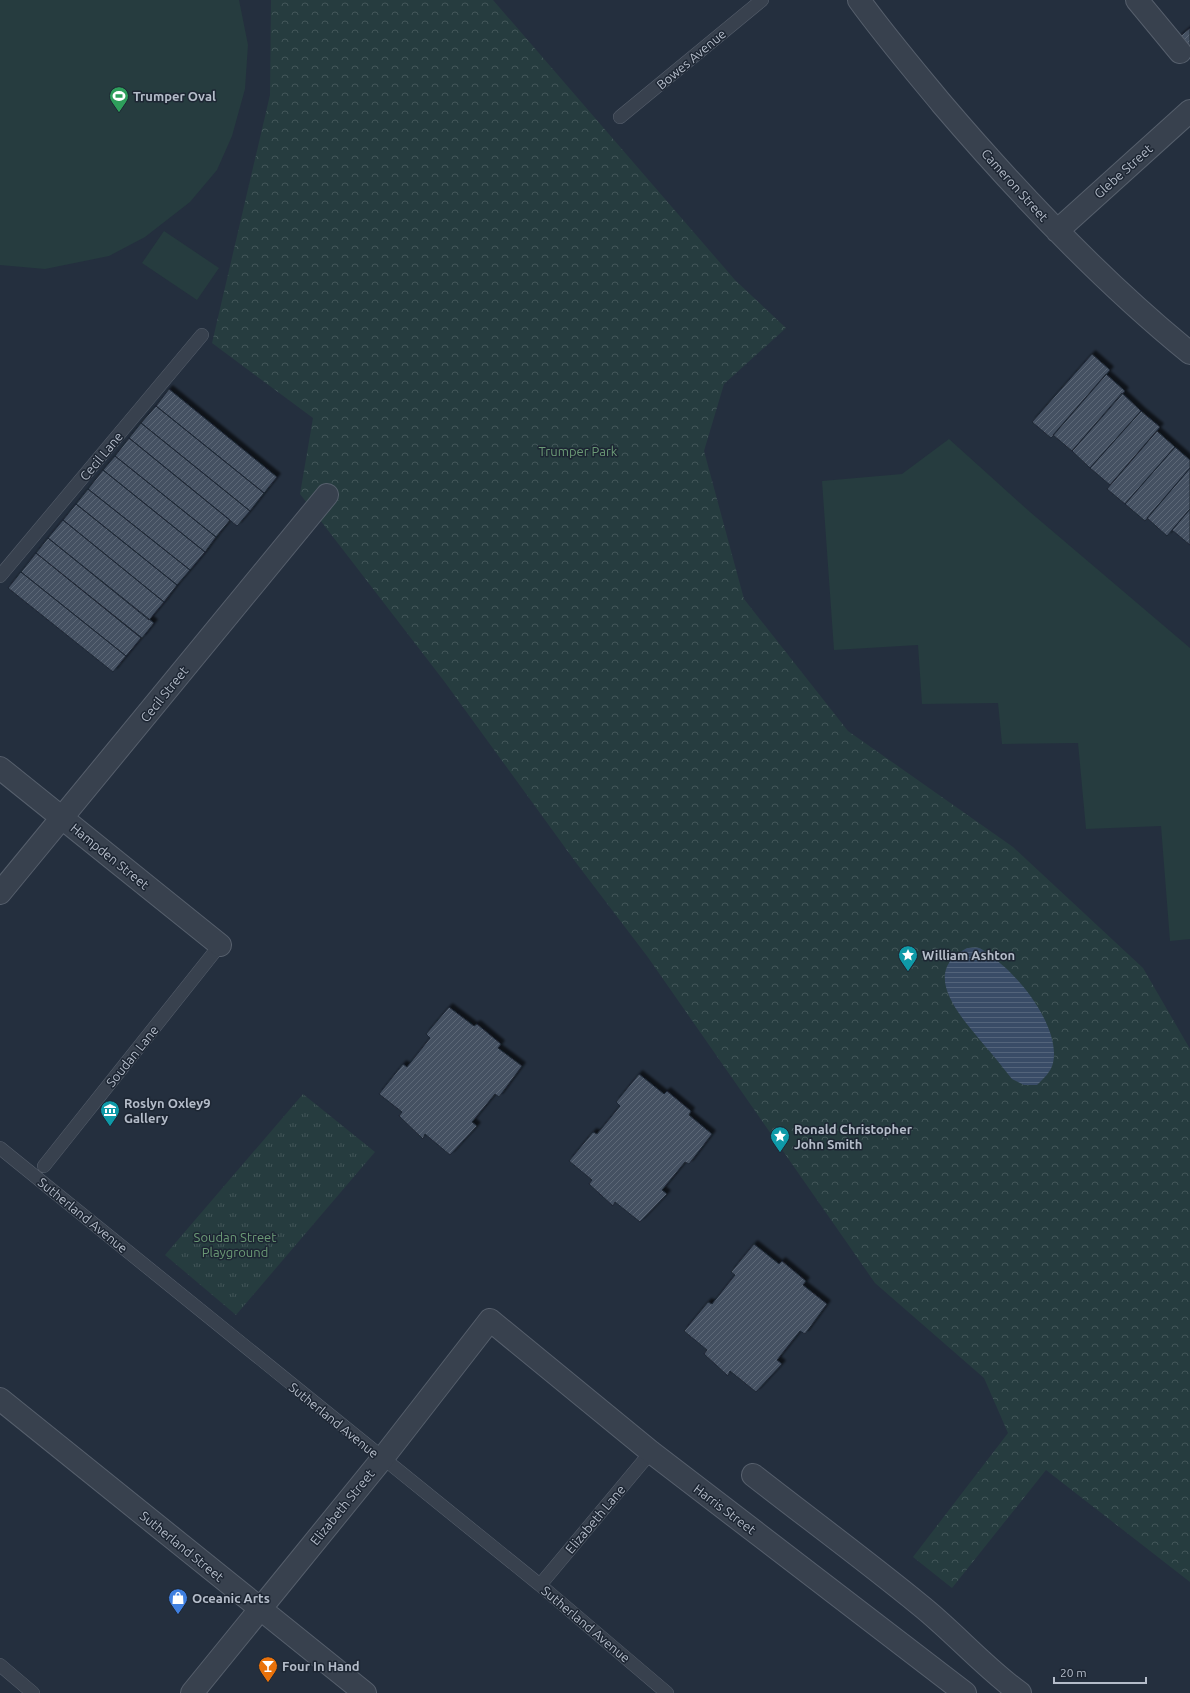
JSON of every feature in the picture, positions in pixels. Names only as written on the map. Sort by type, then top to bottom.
[{"type":"street","name":"Cameron Street","points":[[859,0],[883,34],[971,137],[1057,231],[1159,327],[1190,353]]},
{"type":"street","points":[[1137,0],[1180,52]]},
{"type":"street","name":"Glebe Street","points":[[1057,231],[1190,111]]},
{"type":"street","name":"Cecil Street","points":[[0,893],[327,495]]},
{"type":"street","name":"Hampden Street","points":[[0,768],[220,945]]},
{"type":"street","name":"Elizabeth Street","points":[[192,1693],[382,1459],[490,1320]]},
{"type":"street","name":"Harris Street","points":[[490,1320],[650,1452],[964,1693]]},
{"type":"street","name":"Sutherland Street","points":[[0,1399],[365,1693]]},
{"type":"street","points":[[753,1475],[921,1605],[956,1636],[998,1677],[1020,1693]]},
{"type":"lane","name":"Bowes Avenue","points":[[620,117],[762,0]]},
{"type":"lane","name":"Cecil Lane","points":[[0,576],[202,335]]},
{"type":"lane","name":"Soudan Lane","points":[[44,1166],[220,945]]},
{"type":"lane","name":"Sutherland Avenue","points":[[0,1148],[382,1459],[540,1585],[667,1693]]},
{"type":"lane","name":"Elizabeth Lane","points":[[540,1585],[650,1452]]},
{"type":"lane","points":[[0,1665],[33,1693]]},
{"type":"green space","name":"Trumper Oval","points":[[0,0],[239,0],[248,45],[245,89],[232,136],[217,170],[190,202],[145,237],[109,256],[45,269],[0,265]]},
{"type":"green space","name":"Trumper Park","points":[[271,0],[493,0],[735,280],[786,328],[724,384],[704,451],[744,599],[848,731],[1013,847],[1143,968],[1190,1049],[1190,1582],[1046,1470],[952,1588],[913,1557],[1008,1433],[984,1378],[875,1283],[647,956],[577,864],[444,681],[300,494],[313,418],[212,343],[270,95]]},
{"type":"green space","points":[[164,231],[219,268],[197,300],[142,263]]},
{"type":"green space","points":[[949,439],[1030,512],[1190,648],[1190,939],[1170,941],[1161,826],[1086,829],[1078,743],[1002,744],[998,703],[922,704],[918,645],[834,650],[822,481],[902,474]]},
{"type":"green space","name":"Soudan Street Playground","points":[[303,1094],[375,1152],[236,1315],[165,1255]]},
{"type":"water","points":[[967,948],[981,949],[1003,965],[1025,989],[1036,1004],[1044,1019],[1051,1034],[1054,1049],[1053,1063],[1049,1072],[1037,1085],[1024,1085],[1012,1079],[966,1023],[949,997],[945,983],[946,970],[953,958]]},
{"type":"building","points":[[1190,28],[1190,53],[1178,38]]},
{"type":"building","points":[[1092,354],[1110,370],[1051,438],[1032,422]]},
{"type":"building","points":[[1106,374],[1125,391],[1072,451],[1053,435]]},
{"type":"building","points":[[169,389],[277,477],[264,493],[156,406]]},
{"type":"building","points":[[1122,393],[1141,411],[1090,468],[1072,451]]},
{"type":"building","points":[[156,406],[264,493],[250,511],[141,423]]},
{"type":"building","points":[[1141,411],[1160,427],[1110,485],[1090,468]]},
{"type":"building","points":[[141,423],[250,511],[237,526],[129,438]]},
{"type":"building","points":[[1157,431],[1175,447],[1125,504],[1107,489]]},
{"type":"building","points":[[129,438],[230,520],[216,537],[115,456]]},
{"type":"building","points":[[1175,447],[1190,460],[1190,468],[1145,521],[1125,504]]},
{"type":"building","points":[[115,456],[216,537],[205,552],[103,470]]},
{"type":"building","points":[[1190,468],[1190,509],[1167,536],[1147,518]]},
{"type":"building","points":[[103,470],[205,552],[190,570],[88,489]]},
{"type":"building","points":[[88,489],[190,570],[177,585],[76,504]]},
{"type":"building","points":[[76,504],[177,585],[164,602],[63,520]]},
{"type":"building","points":[[1190,509],[1190,545],[1172,530]]},
{"type":"building","points":[[63,520],[164,602],[149,620],[48,538]]},
{"type":"building","points":[[48,538],[154,623],[142,638],[36,553]]},
{"type":"building","points":[[36,553],[141,638],[126,656],[21,572]]},
{"type":"building","points":[[21,572],[126,656],[113,672],[8,588]]},
{"type":"building","points":[[449,1007],[474,1026],[477,1024],[501,1044],[498,1048],[522,1066],[499,1097],[495,1094],[472,1122],[477,1126],[450,1155],[425,1134],[423,1139],[399,1116],[402,1112],[379,1094],[403,1064],[407,1067],[430,1038],[426,1034]]},
{"type":"building","points":[[639,1074],[664,1094],[667,1091],[691,1111],[689,1115],[712,1134],[689,1164],[685,1162],[662,1190],[667,1194],[640,1222],[615,1202],[613,1206],[589,1184],[592,1180],[569,1161],[593,1132],[597,1134],[620,1106],[616,1102]]},
{"type":"building","points":[[754,1244],[779,1264],[782,1261],[806,1281],[803,1285],[827,1304],[805,1334],[800,1331],[777,1360],[782,1364],[756,1392],[730,1371],[728,1376],[704,1354],[707,1350],[684,1331],[708,1302],[712,1304],[735,1275],[731,1272]]},
{"type":"place","name":"Trumper Oval","points":[[119,113]]},
{"type":"place","name":"William Ashton","points":[[908,972]]},
{"type":"place","name":"Roslyn Oxley9 Gallery","points":[[110,1127]]},
{"type":"place","name":"Ronald Christopher John Smith","points":[[780,1153]]},
{"type":"place","name":"Oceanic Arts","points":[[178,1615]]},
{"type":"place","name":"Four In Hand","points":[[268,1683]]}]
